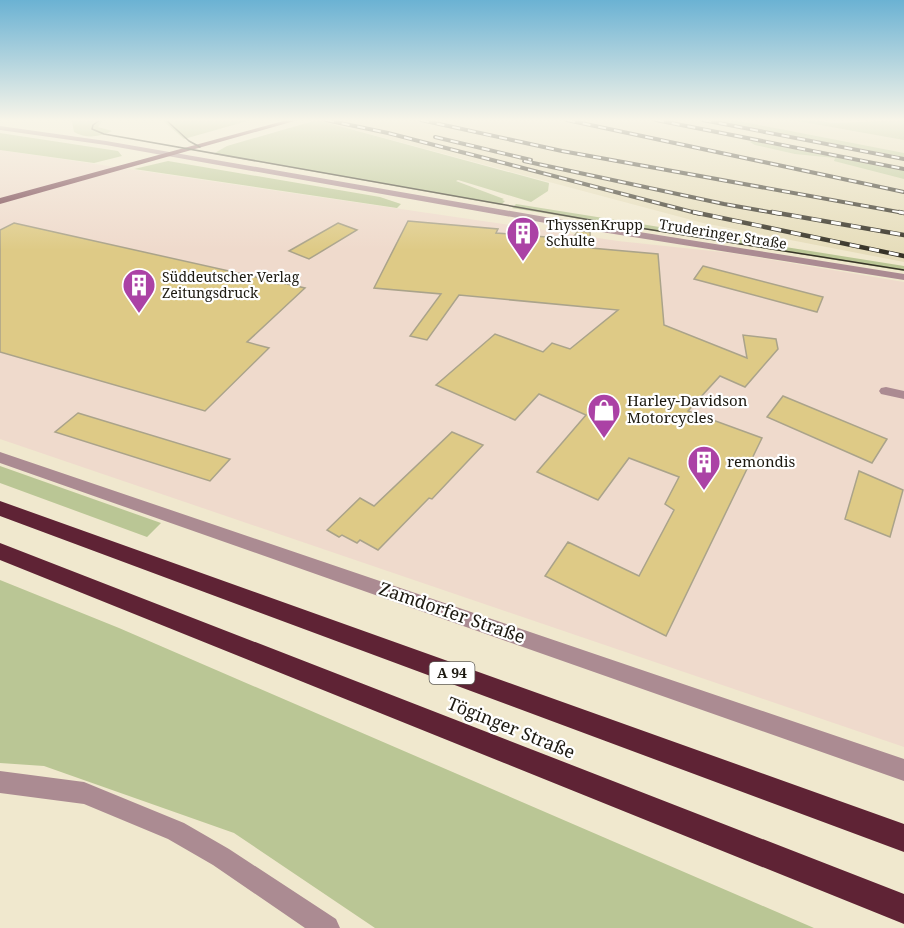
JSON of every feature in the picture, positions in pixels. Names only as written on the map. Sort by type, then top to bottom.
[{"type":"highway","name":"Töginger Straße","points":[[0,508],[904,838]]},
{"type":"highway","name":"Töginger Straße","points":[[0,551],[904,909]]},
{"type":"main road","points":[[0,201],[136,163]]},
{"type":"street","name":"Truderinger Straße","points":[[223,163],[533,218],[904,277]]},
{"type":"street","points":[[886,391],[904,395]]},
{"type":"street","name":"Zamdorfer Straße","points":[[0,457],[904,770]]},
{"type":"street","points":[[0,782],[84,793],[176,831],[221,857],[327,928]]},
{"type":"shaded area","points":[[0,163],[90,163],[618,241],[731,253],[904,282],[904,747],[0,439]]},
{"type":"shaded area","points":[[479,163],[904,163],[904,262],[703,223]]},
{"type":"green space","points":[[158,163],[182,163],[380,197],[401,204],[397,208],[134,169]]},
{"type":"green space","points":[[266,163],[476,163],[549,183],[548,191],[531,202],[456,181],[504,199],[501,205]]},
{"type":"green space","points":[[843,163],[865,163],[904,171],[904,179]]},
{"type":"green space","points":[[516,204],[904,266],[904,271],[512,208]]},
{"type":"green space","points":[[0,466],[161,523],[147,537],[0,483]]},
{"type":"green space","points":[[0,580],[119,628],[814,928],[375,928],[234,833],[44,766],[0,763]]},
{"type":"building","points":[[408,221],[498,229],[496,233],[572,239],[578,231],[590,232],[591,248],[658,254],[664,325],[747,358],[743,335],[776,339],[778,349],[745,387],[720,376],[688,411],[762,438],[666,636],[545,576],[568,542],[639,576],[674,510],[665,504],[679,477],[629,458],[598,500],[537,472],[586,415],[539,394],[515,420],[436,385],[495,334],[543,352],[552,343],[570,349],[618,310],[459,295],[427,340],[410,336],[441,294],[374,288]]},
{"type":"building","name":"Süddeutscher Verlag Zeitungsdruck","points":[[14,223],[305,288],[247,342],[269,348],[205,411],[0,352],[0,230]]},
{"type":"building","points":[[338,223],[357,230],[309,259],[289,251]]},
{"type":"building","points":[[703,266],[823,297],[817,312],[694,279]]},
{"type":"building","points":[[783,396],[887,439],[872,463],[767,417]]},
{"type":"building","points":[[78,413],[230,459],[210,481],[55,432]]},
{"type":"building","points":[[452,432],[483,445],[432,499],[429,498],[378,550],[360,540],[357,543],[327,530],[360,498],[374,506]]},
{"type":"building","points":[[859,471],[903,490],[890,537],[845,519]]},
{"type":"tram line","points":[[270,163],[596,221],[904,270]]},
{"type":"railway","points":[[505,163],[700,214]]},
{"type":"railway","points":[[535,163],[780,214]]},
{"type":"railway","points":[[630,163],[904,213],[899,212]]},
{"type":"railway","points":[[770,163],[904,192]]},
{"type":"railway","points":[[875,163],[904,169]]},
{"type":"railway","points":[[693,212],[904,256]]},
{"type":"railway","points":[[772,212],[904,235]]},
{"type":"place","name":"ThyssenKrupp Schulte","points":[[523,262]]},
{"type":"place","name":"Süddeutscher Verlag Zeitungsdruck","points":[[139,314]]},
{"type":"place","name":"Harley-Davidson Motorcycles","points":[[604,439]]},
{"type":"place","name":"remondis","points":[[704,491]]}]
